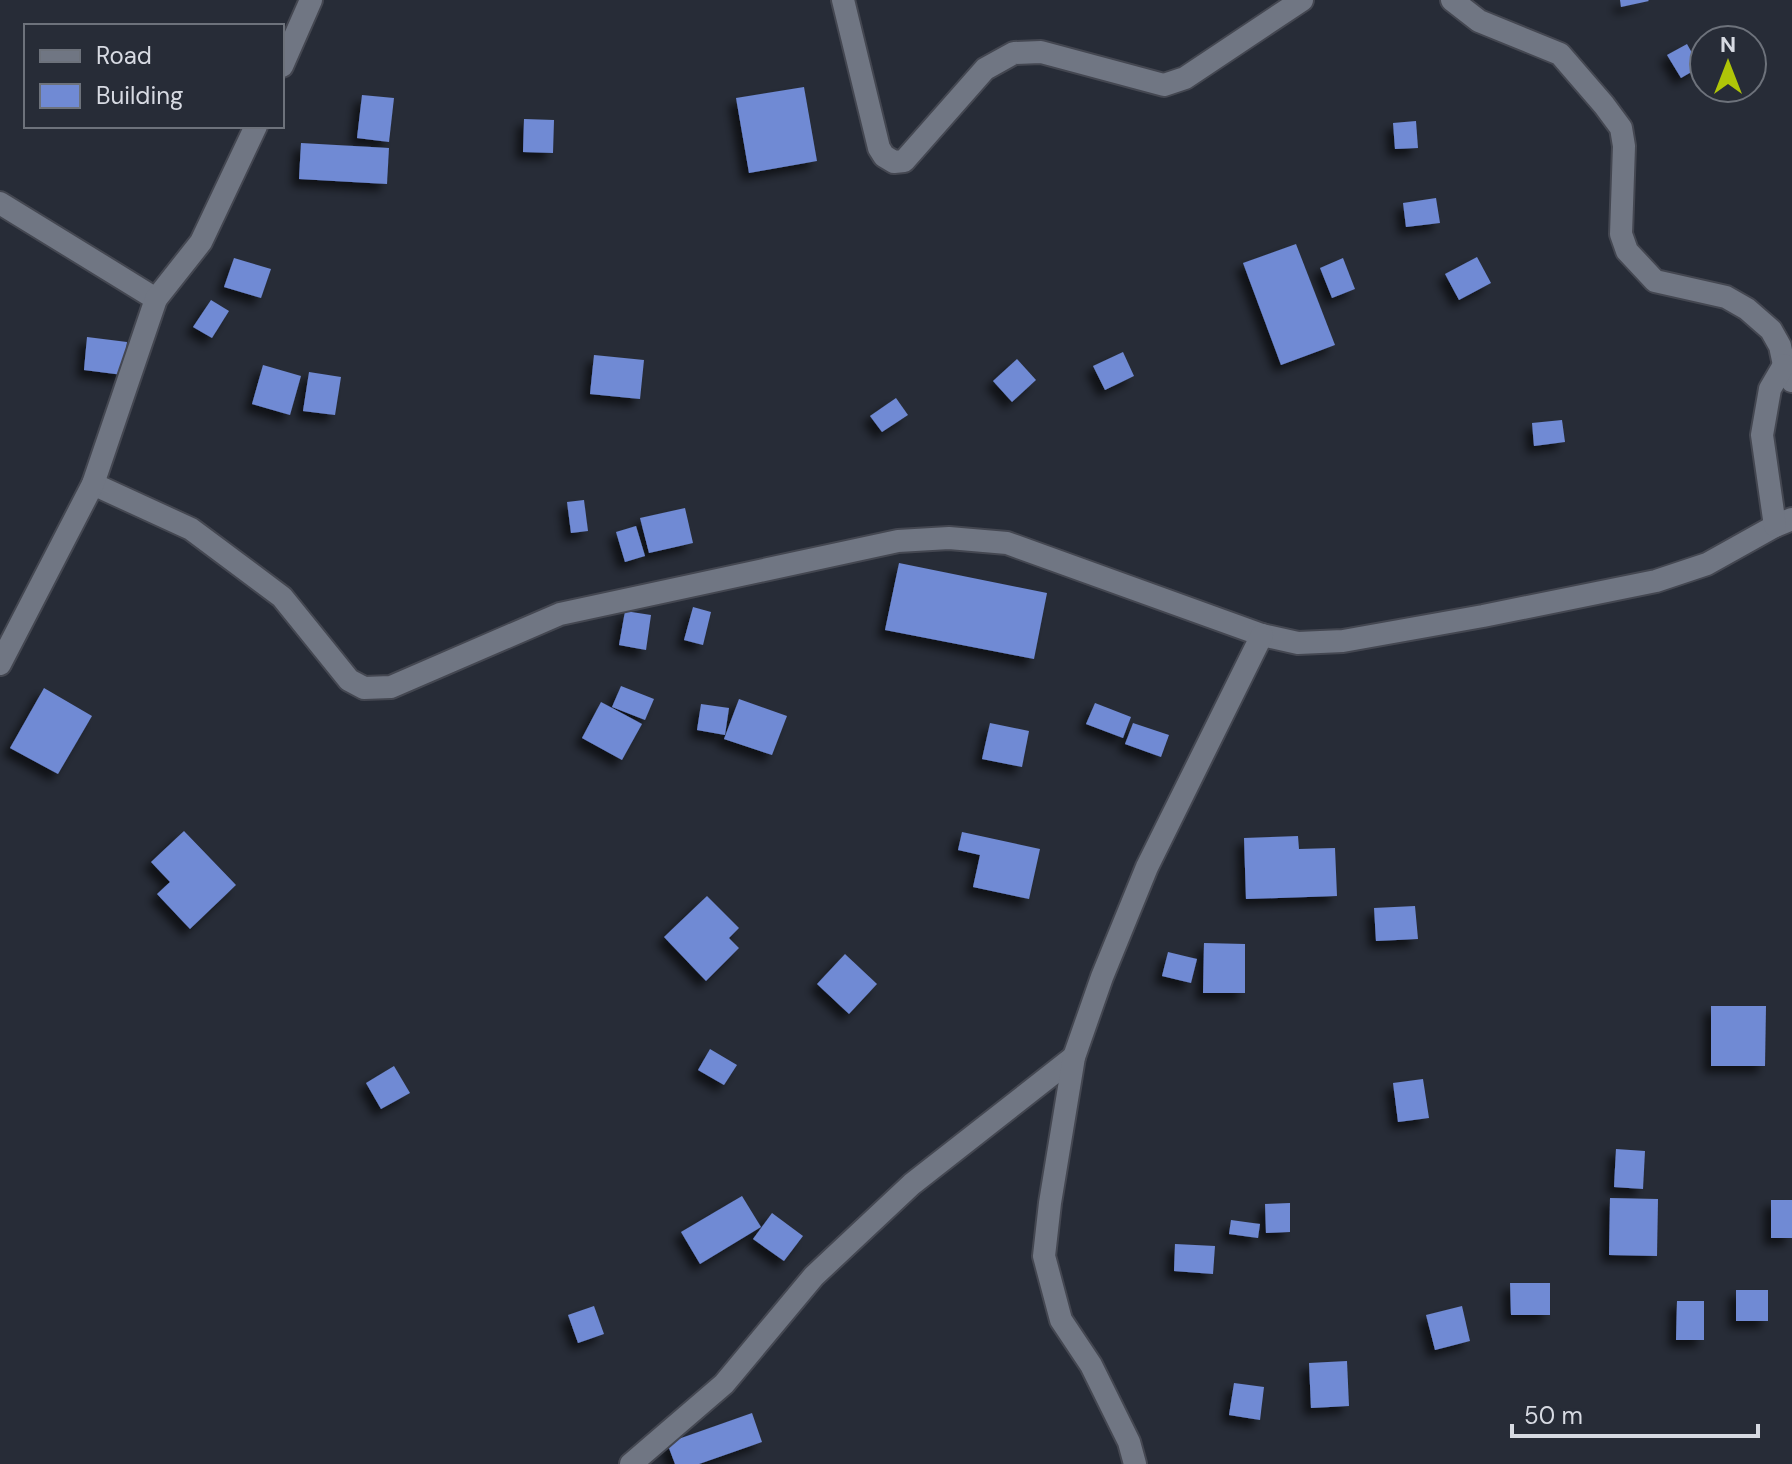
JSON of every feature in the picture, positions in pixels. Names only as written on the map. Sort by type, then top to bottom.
[{"type":"street","points":[[284,61],[311,0]]},
{"type":"street","points":[[843,0],[879,148],[884,156],[894,162],[904,161],[985,69],[1014,53],[1041,52],[1164,85],[1185,78],[1302,0]]},
{"type":"street","points":[[93,484],[191,529],[282,597],[349,680],[364,688],[391,687],[560,614],[898,541],[949,538],[1007,543],[1262,635],[1298,643],[1343,641],[1483,616],[1656,581],[1707,564],[1784,522],[1762,435],[1770,389],[1787,356],[1771,330],[1747,309],[1726,297],[1666,285],[1648,276],[1622,243],[1624,146],[1621,128],[1613,116],[1560,54],[1479,21],[1452,0]]},
{"type":"street","points":[[0,664],[93,484],[156,299],[201,242],[255,128]]},
{"type":"street","points":[[0,203],[156,299]]},
{"type":"street","points":[[1135,1464],[1129,1442],[1091,1365],[1061,1320],[1044,1256],[1074,1057],[1102,977],[1147,867],[1262,635]]},
{"type":"street","points":[[631,1464],[724,1384],[814,1276],[912,1184],[1074,1057]]},
{"type":"building","points":[[1620,0],[1648,0],[1649,1],[1621,7]]},
{"type":"building","points":[[1687,44],[1688,74],[1681,78],[1667,55]]},
{"type":"building","points":[[804,87],[817,161],[749,173],[736,98]]},
{"type":"building","points":[[362,95],[394,98],[389,142],[357,138]]},
{"type":"building","points":[[524,119],[554,120],[553,153],[523,152]]},
{"type":"building","points":[[1416,121],[1418,148],[1395,149],[1393,123]]},
{"type":"building","points":[[301,143],[389,148],[387,184],[299,179]]},
{"type":"building","points":[[1436,198],[1440,223],[1406,227],[1403,203]]},
{"type":"building","points":[[1296,244],[1335,345],[1281,365],[1243,263]]},
{"type":"building","points":[[1477,257],[1491,283],[1459,300],[1445,274]]},
{"type":"building","points":[[234,258],[271,269],[261,298],[224,287]]},
{"type":"building","points":[[1343,258],[1355,289],[1332,298],[1320,268]]},
{"type":"building","points":[[211,300],[229,311],[212,338],[193,327]]},
{"type":"building","points":[[87,337],[127,342],[123,375],[84,370]]},
{"type":"building","points":[[1123,352],[1134,376],[1105,390],[1093,366]]},
{"type":"building","points":[[594,355],[644,360],[640,399],[590,394]]},
{"type":"building","points":[[1017,359],[1036,380],[1012,402],[993,381]]},
{"type":"building","points":[[263,365],[301,376],[290,415],[252,404]]},
{"type":"building","points":[[309,372],[341,377],[335,415],[303,411]]},
{"type":"building","points":[[896,398],[908,415],[882,432],[870,416]]},
{"type":"building","points":[[1562,420],[1565,442],[1534,446],[1532,423]]},
{"type":"building","points":[[584,500],[588,531],[571,533],[567,502]]},
{"type":"building","points":[[685,508],[693,543],[649,553],[640,518]]},
{"type":"building","points":[[636,526],[645,556],[625,562],[616,532]]},
{"type":"building","points":[[899,563],[1047,593],[1034,659],[885,630]]},
{"type":"building","points":[[693,607],[711,612],[703,645],[684,640]]},
{"type":"building","points":[[625,611],[651,615],[646,650],[619,645]]},
{"type":"building","points":[[621,686],[654,699],[645,720],[612,707]]},
{"type":"building","points":[[44,688],[92,716],[58,774],[10,748]]},
{"type":"building","points":[[739,699],[787,716],[772,755],[724,739]]},
{"type":"building","points":[[601,702],[642,724],[622,760],[582,738]]},
{"type":"building","points":[[1095,703],[1131,717],[1123,738],[1086,724]]},
{"type":"building","points":[[701,704],[729,708],[725,735],[697,730]]},
{"type":"building","points":[[990,723],[1029,731],[1022,767],[982,759]]},
{"type":"building","points":[[1133,723],[1169,735],[1161,757],[1125,744]]},
{"type":"building","points":[[184,831],[236,885],[190,929],[157,894],[170,882],[151,862]]},
{"type":"building","points":[[962,832],[1040,849],[1029,899],[973,887],[980,855],[958,850]]},
{"type":"building","points":[[1298,836],[1299,849],[1335,848],[1337,896],[1246,899],[1244,838]]},
{"type":"building","points":[[707,896],[739,928],[729,938],[739,948],[706,981],[664,937]]},
{"type":"building","points":[[1415,906],[1418,939],[1376,941],[1374,908]]},
{"type":"building","points":[[1204,943],[1245,944],[1245,993],[1203,993]]},
{"type":"building","points":[[1168,952],[1197,959],[1191,983],[1162,976]]},
{"type":"building","points":[[845,954],[877,984],[849,1014],[817,984]]},
{"type":"building","points":[[1711,1006],[1766,1006],[1765,1066],[1711,1066]]},
{"type":"building","points":[[710,1049],[737,1065],[724,1085],[698,1070]]},
{"type":"building","points":[[394,1066],[410,1093],[381,1109],[366,1083]]},
{"type":"building","points":[[1423,1079],[1429,1118],[1398,1122],[1393,1083]]},
{"type":"building","points":[[1616,1149],[1645,1151],[1643,1189],[1614,1187]]},
{"type":"building","points":[[742,1196],[761,1227],[700,1264],[681,1232]]},
{"type":"building","points":[[1610,1198],[1658,1199],[1657,1256],[1609,1255]]},
{"type":"building","points":[[1771,1200],[1792,1200],[1792,1238],[1771,1238]]},
{"type":"building","points":[[1290,1203],[1290,1232],[1266,1233],[1265,1204]]},
{"type":"building","points":[[772,1213],[803,1236],[784,1261],[753,1239]]},
{"type":"building","points":[[1231,1220],[1260,1224],[1258,1238],[1229,1234]]},
{"type":"building","points":[[1175,1244],[1215,1246],[1213,1274],[1174,1271]]},
{"type":"building","points":[[1510,1283],[1550,1283],[1550,1315],[1511,1315]]},
{"type":"building","points":[[1736,1290],[1768,1290],[1768,1321],[1736,1321]]},
{"type":"building","points":[[1677,1301],[1704,1301],[1704,1340],[1676,1340]]},
{"type":"building","points":[[594,1306],[604,1334],[578,1343],[568,1315]]},
{"type":"building","points":[[1462,1306],[1470,1341],[1435,1350],[1426,1315]]},
{"type":"building","points":[[1347,1361],[1349,1406],[1311,1408],[1309,1363]]},
{"type":"building","points":[[1234,1383],[1264,1387],[1260,1420],[1229,1415]]},
{"type":"building","points":[[752,1413],[762,1442],[699,1464],[675,1464],[667,1443]]}]
